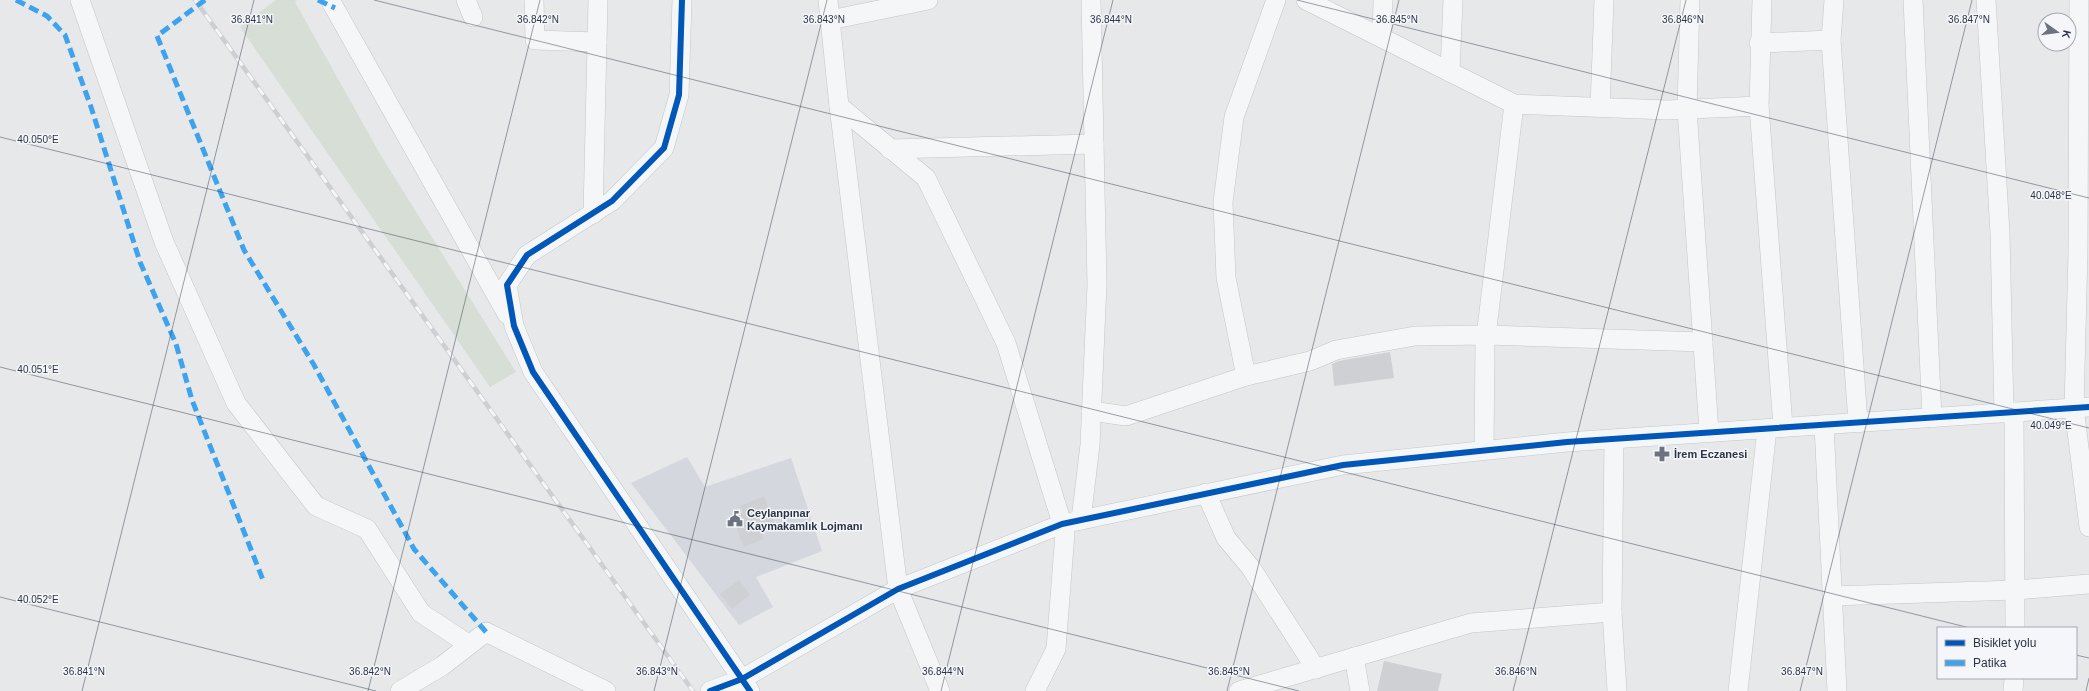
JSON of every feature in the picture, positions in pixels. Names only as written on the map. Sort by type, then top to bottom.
[{"type":"street","points":[[80,0],[164,242],[236,403],[316,506],[367,529],[421,613],[468,644]]},
{"type":"street","points":[[330,0],[514,326],[533,372],[746,685]]},
{"type":"street","points":[[466,0],[473,17]]},
{"type":"street","points":[[534,0],[535,40],[597,42]]},
{"type":"street","points":[[592,214],[598,0]]},
{"type":"street","points":[[514,326],[507,285],[527,255],[612,201],[664,148],[679,95],[682,0]]},
{"type":"street","points":[[828,0],[839,106],[898,589],[940,691]]},
{"type":"street","points":[[830,20],[928,0]]},
{"type":"street","points":[[1081,520],[1090,445],[1097,284],[1091,0]]},
{"type":"street","points":[[1246,376],[1226,278],[1224,202],[1234,117],[1276,0]]},
{"type":"street","points":[[1306,0],[1514,104],[1687,109],[1759,106]]},
{"type":"street","points":[[1382,38],[1383,0]]},
{"type":"street","points":[[1450,72],[1453,0]]},
{"type":"street","points":[[1600,107],[1604,0]]},
{"type":"street","points":[[1690,0],[1687,109],[1709,432]]},
{"type":"street","points":[[1738,691],[1775,428],[1759,106],[1759,43],[1762,0]]},
{"type":"street","points":[[1834,0],[1831,40],[1858,423]]},
{"type":"street","points":[[1913,0],[1932,418]]},
{"type":"street","points":[[1986,0],[2009,413],[2016,590],[2015,627]]},
{"type":"street","points":[[2080,0],[2078,252],[2082,408],[2089,527]]},
{"type":"street","points":[[1759,43],[1831,40]]},
{"type":"street","points":[[1484,450],[1486,335],[1514,104]]},
{"type":"street","points":[[839,106],[926,178],[1006,343],[1065,533],[1056,650],[1035,691]]},
{"type":"street","points":[[890,148],[1094,144]]},
{"type":"street","points":[[1091,411],[1126,416],[1246,376],[1310,361],[1336,350],[1408,337],[1486,335],[1703,342]]},
{"type":"street","points":[[710,691],[746,685],[898,589],[1062,524],[1343,465],[1614,438],[2082,408]]},
{"type":"street","points":[[1824,425],[1836,691]]},
{"type":"street","points":[[1614,438],[1612,612],[1617,691]]},
{"type":"street","points":[[1206,494],[1226,538],[1251,568],[1316,668]]},
{"type":"street","points":[[1832,596],[2016,590],[2089,584]]},
{"type":"street","points":[[1239,691],[1472,623],[1612,612]]},
{"type":"street","points":[[400,691],[442,666],[468,644],[486,632],[606,691]]},
{"type":"street","points":[[1354,657],[1360,691]]},
{"type":"street","points":[[2013,691],[2014,679]]},
{"type":"shaded area","points":[[276,0],[297,0],[295,2],[380,154],[516,372],[490,387],[240,27]]},
{"type":"shaded area","name":"Ceylanpınar Kaymakamlık Lojmanı","points":[[687,457],[705,487],[791,458],[822,551],[756,577],[773,607],[739,625],[631,483]]},
{"type":"building","points":[[1390,352],[1394,378],[1334,386],[1332,364],[1339,361]]},
{"type":"building","name":"Ceylanpınar Kaymakamlık Lojmanı","points":[[764,496],[775,525],[761,530],[764,539],[744,547],[732,517],[743,513],[740,506]]},
{"type":"building","points":[[739,580],[750,595],[732,609],[720,594]]},
{"type":"building","points":[[1384,661],[1442,674],[1438,691],[1377,691]]},
{"type":"railway","points":[[195,0],[693,691]]},
{"type":"marked path","points":[[16,0],[47,16],[65,35],[91,107],[140,262],[176,344],[192,400],[263,580]]},
{"type":"marked path","points":[[205,0],[157,36],[244,250],[314,365],[414,549],[486,632]]},
{"type":"marked path","points":[[318,0],[335,8]]},
{"type":"cycle path","points":[[682,0],[679,95],[664,148],[612,201],[527,255],[507,285],[514,326],[533,372],[750,691]]},
{"type":"cycle path","points":[[710,691],[742,679],[898,589],[1062,524],[1343,465],[1567,442],[2089,407]]},
{"type":"place","name":"İrem Eczanesi","points":[[1662,454]]},
{"type":"place","name":"Ceylanpınar Kaymakamlık Lojmanı","points":[[735,519]]}]
